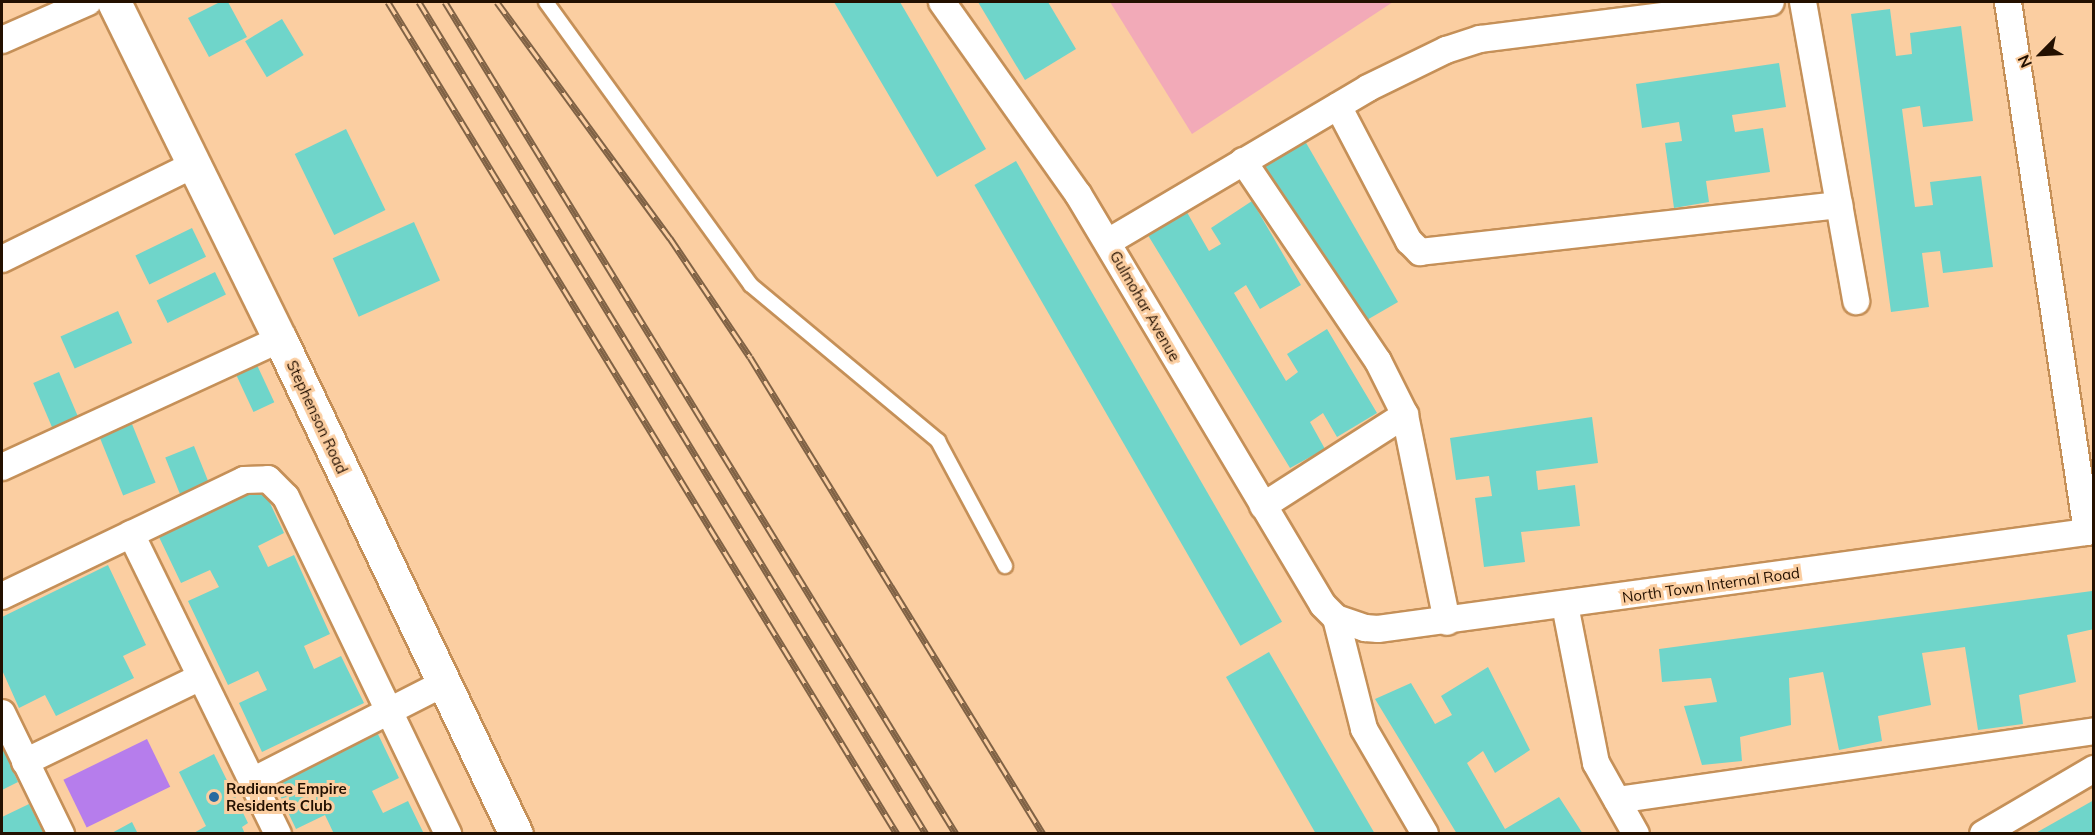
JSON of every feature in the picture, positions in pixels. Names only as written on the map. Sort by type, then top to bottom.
[{"type":"main road","name":"Stephenson Road","points":[[114,2],[280,339],[516,834]]},
{"type":"street","points":[[2,40],[88,2]]},
{"type":"street","name":"Gulmohar Avenue","points":[[942,2],[1048,148],[1108,242],[1316,595],[1336,618]]},
{"type":"street","points":[[1108,242],[1338,105],[1412,65],[1446,50],[1480,39],[1771,2]]},
{"type":"street","points":[[1803,2],[1856,301]]},
{"type":"street","points":[[2008,2],[2092,535]]},
{"type":"street","points":[[1338,105],[1409,242],[1420,252],[1839,205]]},
{"type":"street","points":[[1243,161],[1378,361],[1405,415],[1447,622]]},
{"type":"street","points":[[2,259],[195,164]]},
{"type":"street","points":[[2,468],[280,339]]},
{"type":"street","points":[[1263,506],[1405,415]]},
{"type":"street","points":[[2,596],[244,480],[268,479],[286,497],[448,834]]},
{"type":"street","points":[[131,534],[278,834]]},
{"type":"street","name":"North Town Internal Road","points":[[1336,618],[1365,628],[1378,629],[1447,622],[2092,535]]},
{"type":"street","points":[[1565,606],[1596,763],[1636,834]]},
{"type":"street","points":[[1336,618],[1364,729],[1425,834]]},
{"type":"street","points":[[25,762],[201,677]]},
{"type":"street","points":[[252,781],[444,683]]},
{"type":"street","points":[[2,712],[61,834]]},
{"type":"street","points":[[1617,800],[2094,731]]},
{"type":"street","points":[[1983,834],[2094,769]]},
{"type":"lane","points":[[546,2],[751,285],[938,441],[1005,566]]},
{"type":"shaded area","points":[[1110,2],[1393,2],[1192,134]]},
{"type":"shaded area","points":[[147,739],[170,787],[87,827],[63,780]]},
{"type":"building","points":[[220,2],[228,2],[247,37],[209,57],[188,18]]},
{"type":"building","points":[[834,2],[900,2],[986,149],[937,177]]},
{"type":"building","points":[[978,2],[1048,2],[1076,49],[1025,80]]},
{"type":"building","points":[[1890,9],[1896,56],[1912,54],[1910,33],[1961,26],[1973,121],[1923,127],[1920,106],[1902,109],[1915,207],[1933,205],[1930,182],[1981,176],[1993,267],[1943,273],[1940,251],[1922,253],[1929,307],[1891,312],[1851,14]]},
{"type":"building","points":[[282,19],[304,55],[267,77],[245,41]]},
{"type":"building","points":[[1779,63],[1786,107],[1732,115],[1735,132],[1763,128],[1770,172],[1706,181],[1709,202],[1674,208],[1665,143],[1682,141],[1679,122],[1642,128],[1636,84]]},
{"type":"building","points":[[346,129],[385,210],[334,235],[295,154]]},
{"type":"building","points":[[1305,141],[1398,302],[1356,326],[1263,165]]},
{"type":"building","points":[[1016,161],[1282,622],[1240,646],[974,185]]},
{"type":"building","points":[[1252,201],[1301,285],[1260,309],[1246,285],[1234,293],[1286,381],[1298,372],[1287,354],[1327,329],[1377,413],[1337,437],[1323,413],[1310,422],[1325,449],[1290,468],[1146,232],[1184,207],[1209,251],[1221,244],[1211,228]]},
{"type":"building","points":[[414,222],[440,280],[359,317],[333,258]]},
{"type":"building","points":[[192,228],[206,257],[149,284],[135,256]]},
{"type":"building","points":[[215,272],[226,294],[168,323],[157,300]]},
{"type":"building","points":[[118,311],[132,343],[75,369],[60,337]]},
{"type":"building","points":[[257,365],[274,402],[253,412],[236,375]]},
{"type":"building","points":[[59,372],[78,417],[52,428],[33,383]]},
{"type":"building","points":[[1592,417],[1598,463],[1536,471],[1538,490],[1575,485],[1580,526],[1521,532],[1525,562],[1484,567],[1475,498],[1492,496],[1489,476],[1456,480],[1450,438]]},
{"type":"building","points":[[132,424],[156,482],[123,496],[100,437]]},
{"type":"building","points":[[194,446],[210,485],[181,497],[165,458]]},
{"type":"building","points":[[262,486],[284,533],[258,546],[268,567],[294,555],[330,634],[304,646],[314,669],[341,656],[364,703],[262,752],[239,703],[267,690],[258,671],[228,685],[188,601],[219,587],[210,570],[181,583],[158,535]]},
{"type":"building","points":[[108,565],[146,645],[123,656],[134,678],[56,716],[45,695],[19,708],[2,670],[2,617]]},
{"type":"building","points":[[2092,591],[2094,629],[2067,635],[2076,682],[2019,695],[2023,724],[1978,730],[1965,647],[1922,653],[1931,705],[1878,716],[1882,741],[1839,750],[1823,672],[1789,678],[1791,725],[1740,737],[1742,761],[1702,765],[1684,706],[1717,702],[1711,678],[1662,682],[1659,649]]},
{"type":"building","points":[[1269,652],[1375,834],[1316,834],[1226,677]]},
{"type":"building","points":[[1488,667],[1530,750],[1495,773],[1483,751],[1467,763],[1505,829],[1559,797],[1583,834],[1457,834],[1375,699],[1411,683],[1435,724],[1452,715],[1441,696]]},
{"type":"building","points":[[377,732],[399,778],[372,791],[383,813],[408,801],[424,834],[334,834],[325,815],[296,829],[273,781]]},
{"type":"building","points":[[2,746],[18,782],[2,790]]},
{"type":"building","name":"Radiance Empire Residents Club","points":[[214,754],[248,823],[242,827],[245,834],[192,834],[206,826],[179,772]]},
{"type":"building","points":[[2094,800],[2094,834],[2034,834]]},
{"type":"building","points":[[29,804],[44,834],[2,834],[2,817]]},
{"type":"building","points":[[132,822],[138,834],[110,834]]},
{"type":"railway","points":[[388,2],[897,834]]},
{"type":"railway","points":[[419,2],[926,834]]},
{"type":"railway","points":[[445,2],[956,834]]},
{"type":"railway","points":[[497,2],[670,238],[750,357],[1043,834]]},
{"type":"place","name":"Radiance Empire Residents Club","points":[[214,797]]}]
